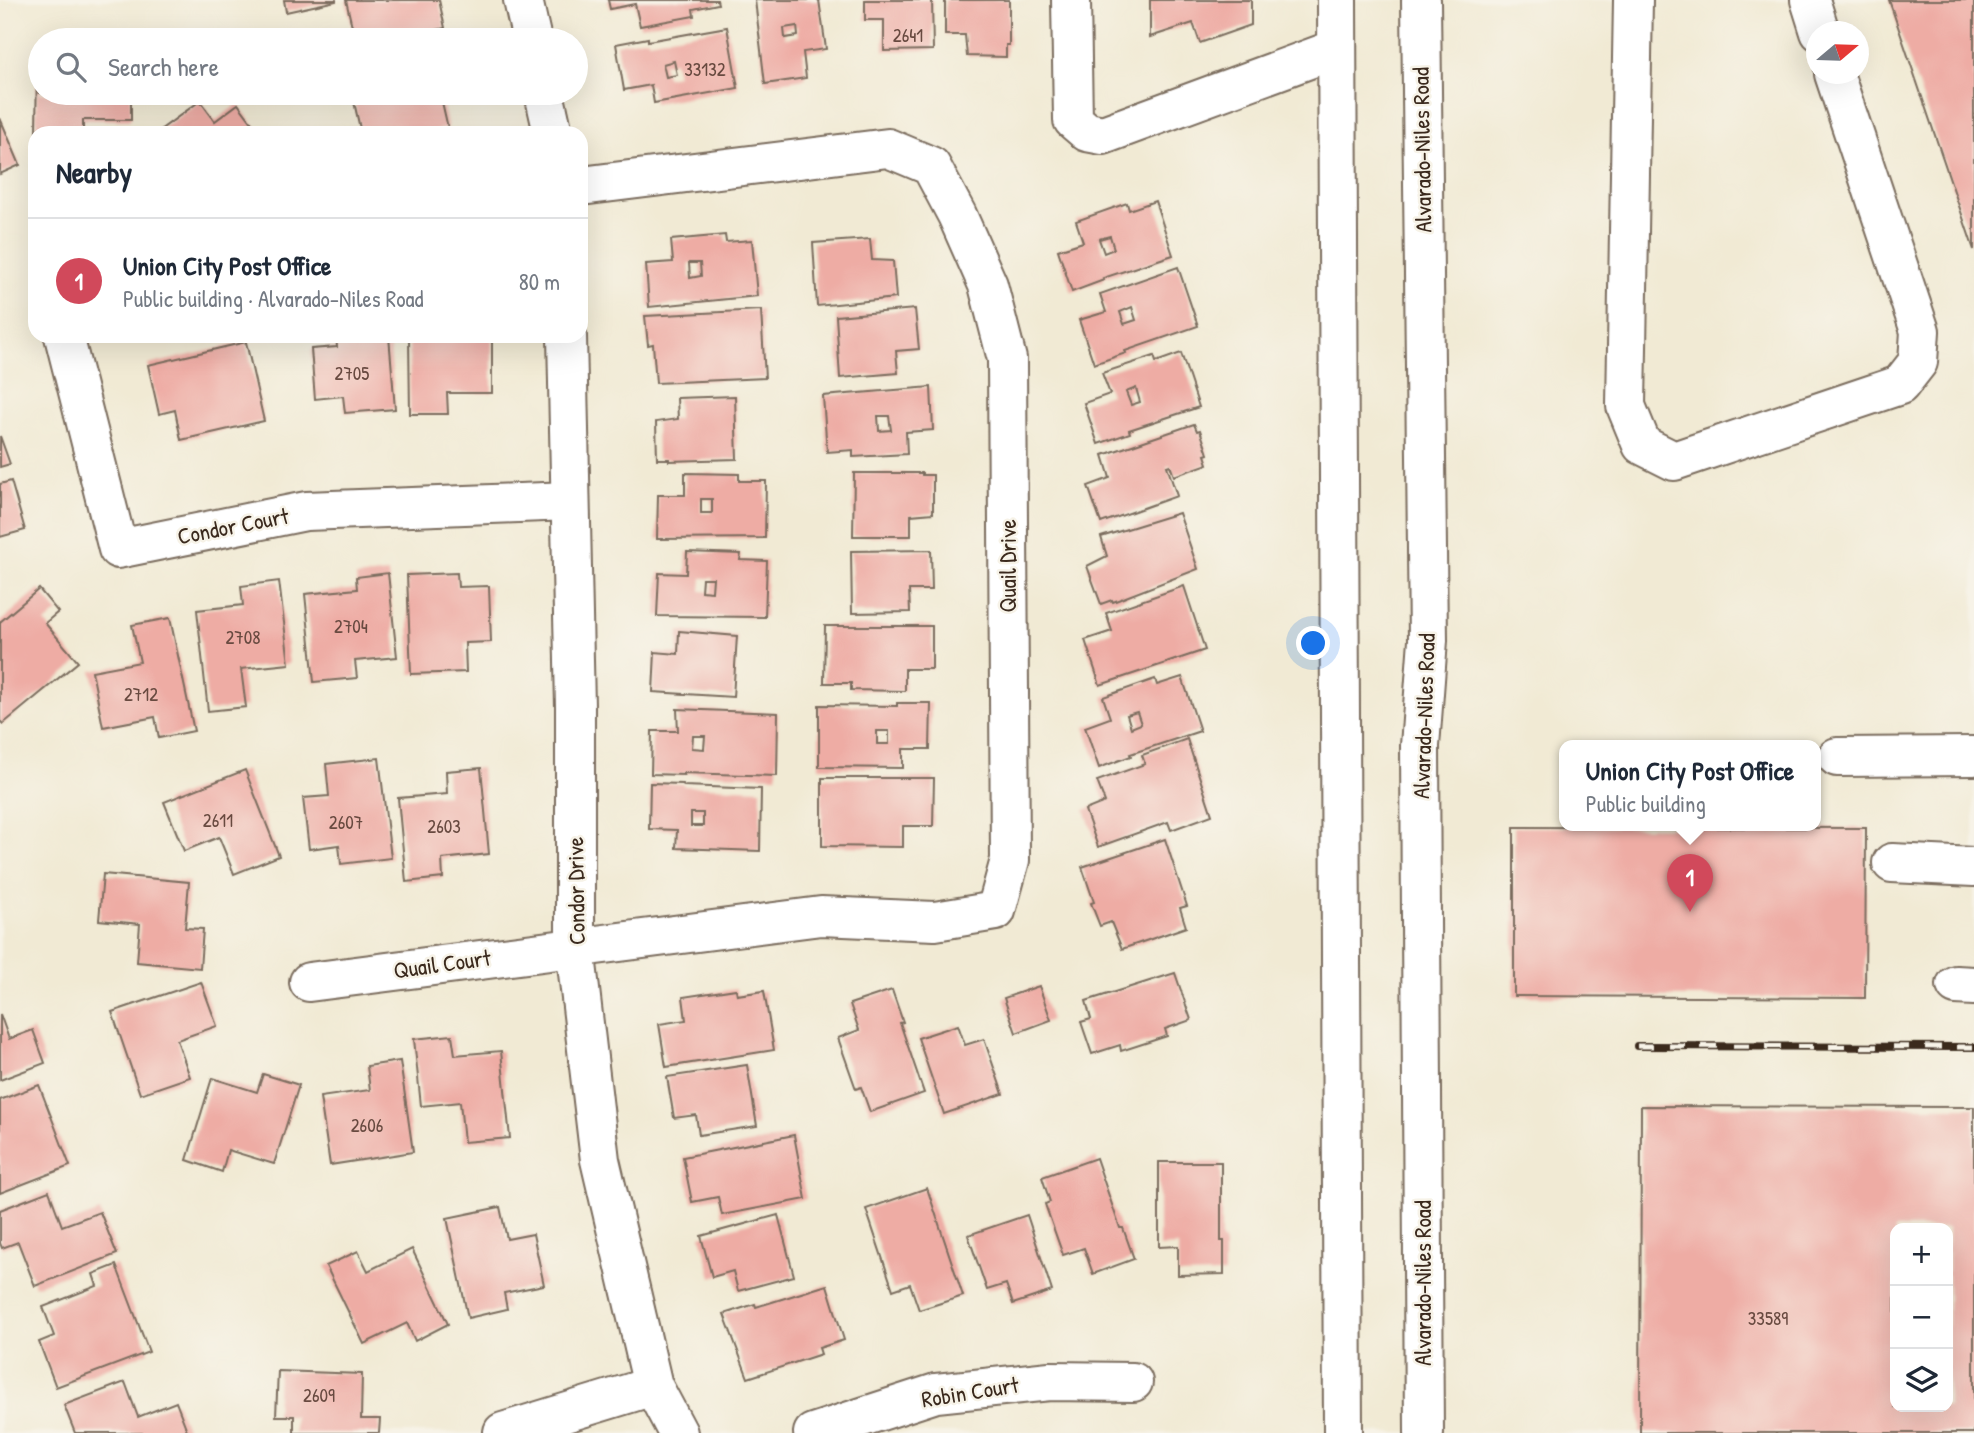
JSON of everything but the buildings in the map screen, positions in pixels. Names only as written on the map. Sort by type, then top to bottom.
[{"type":"street","points":[[523,0],[529,28]]},
{"type":"street","points":[[1071,0],[1073,120],[1087,132],[1103,135],[1336,49]]},
{"type":"street","points":[[1337,0],[1343,1433]]},
{"type":"street","name":"Alvarado-Niles Road","points":[[1421,0],[1428,640],[1420,746],[1424,1433]]},
{"type":"street","points":[[1633,0],[1626,407],[1642,445],[1674,461],[1900,385],[1918,362],[1920,331],[1837,84]]},
{"type":"street","points":[[1810,0],[1817,21]]},
{"type":"street","points":[[547,105],[551,126]]},
{"type":"street","name":"Quail Drive","points":[[576,947],[821,916],[935,921],[996,911],[1010,860],[1007,359],[988,285],[957,215],[931,166],[888,148],[588,185]]},
{"type":"street","name":"Condor Court","points":[[66,343],[118,549],[306,511],[570,501]]},
{"type":"street","name":"Condor Drive","points":[[567,343],[575,707],[576,947],[600,1160],[653,1385],[678,1433]]},
{"type":"street","points":[[1837,757],[1974,757]]},
{"type":"street","points":[[1892,863],[1974,867]]},
{"type":"street","name":"Quail Court","points":[[309,982],[576,947]]},
{"type":"street","name":"Robin Court","points":[[813,1433],[936,1393],[1049,1381],[1133,1382]]},
{"type":"street","points":[[503,1432],[653,1385]]},
{"type":"railway","points":[[1637,1046],[1974,1047]]},
{"type":"place","name":"Union City Post Office","points":[[1690,912]]}]
